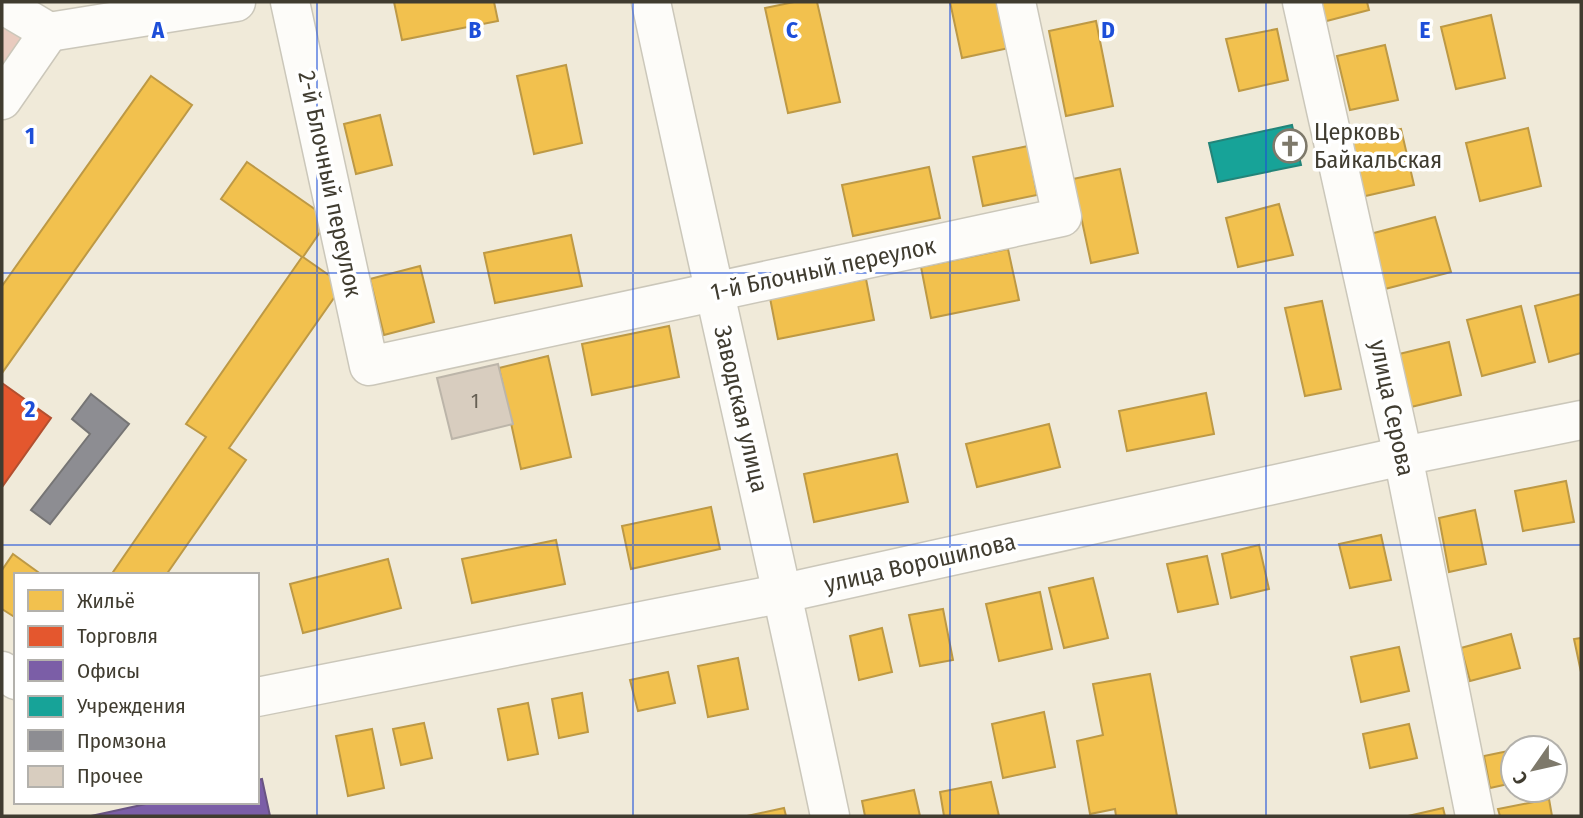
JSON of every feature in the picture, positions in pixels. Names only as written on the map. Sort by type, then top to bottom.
[{"type":"street","points":[[2,4],[49,32],[236,2]]},
{"type":"street","name":"2-й Блочный переулок","points":[[290,2],[369,366]]},
{"type":"street","name":"Заводская улица","points":[[651,2],[713,293],[784,593],[830,816]]},
{"type":"street","name":"1-й Блочный переулок","points":[[369,366],[1062,218],[1016,2]]},
{"type":"street","name":"улица Серова","points":[[1301,2],[1403,456],[1475,816]]},
{"type":"street","points":[[2,100],[49,32]]},
{"type":"street","name":"улица Ворошилова","points":[[259,697],[784,593],[1403,456],[1581,420]]},
{"type":"shaded area","points":[[2,23],[29,41],[2,79]]},
{"type":"building: Жильё","points":[[394,2],[494,2],[498,21],[402,40]]},
{"type":"building: Жильё","points":[[794,2],[817,2],[840,102],[788,113],[765,8]]},
{"type":"building: Жильё","points":[[950,2],[999,2],[1009,48],[962,58]]},
{"type":"building: Жильё","points":[[1313,2],[1367,2],[1369,10],[1319,23]]},
{"type":"building: Жильё","points":[[1491,15],[1505,78],[1456,89],[1441,27]]},
{"type":"building: Жильё","points":[[1096,21],[1113,106],[1066,116],[1049,31]]},
{"type":"building: Жильё","points":[[1277,29],[1288,80],[1239,91],[1226,39]]},
{"type":"building: Жильё","points":[[1385,45],[1398,100],[1350,110],[1337,56]]},
{"type":"building: Жильё","points":[[566,65],[582,143],[534,154],[517,76]]},
{"type":"building: Жильё","points":[[151,76],[192,105],[2,373],[2,286]]},
{"type":"building: Жильё","points":[[380,115],[392,165],[356,174],[344,124]]},
{"type":"building: Жильё","points":[[1528,128],[1541,186],[1480,201],[1466,143]]},
{"type":"building: Жильё","points":[[1401,129],[1414,185],[1361,197],[1348,140]]},
{"type":"building: Жильё","points":[[1028,146],[1037,195],[983,206],[973,157]]},
{"type":"building: Жильё","points":[[247,162],[329,219],[303,257],[343,285],[229,448],[246,460],[167,573],[112,573],[206,437],[186,424],[302,257],[221,199]]},
{"type":"building: Жильё","points":[[929,167],[940,218],[853,236],[842,185]]},
{"type":"building: Жильё","points":[[1120,169],[1138,253],[1091,263],[1073,179]]},
{"type":"building: Жильё","points":[[1279,204],[1293,255],[1238,267],[1226,218]]},
{"type":"building: Жильё","points":[[1435,217],[1451,272],[1385,289],[1370,234]]},
{"type":"building: Жильё","points":[[571,235],[582,286],[495,303],[484,253]]},
{"type":"building: Жильё","points":[[1008,249],[1019,300],[931,318],[921,267]]},
{"type":"building: Жильё","points":[[420,266],[434,322],[384,335],[370,279]]},
{"type":"building: Жильё","points":[[866,279],[874,320],[778,339],[770,298]]},
{"type":"building: Жильё","points":[[1581,294],[1581,353],[1549,362],[1535,306]]},
{"type":"building: Жильё","points":[[1322,301],[1341,389],[1305,396],[1285,308]]},
{"type":"building: Жильё","points":[[1521,306],[1535,362],[1482,376],[1467,320]]},
{"type":"building: Жильё","points":[[669,326],[679,377],[592,395],[582,344]]},
{"type":"building: Жильё","points":[[1449,342],[1461,395],[1411,407],[1399,354]]},
{"type":"building: Жильё","points":[[548,356],[571,457],[521,469],[499,368]]},
{"type":"building: Жильё","points":[[1206,393],[1214,434],[1127,451],[1119,411]]},
{"type":"building: Жильё","points":[[1049,424],[1060,467],[977,487],[966,444]]},
{"type":"building: Жильё","points":[[897,454],[908,502],[814,522],[804,474]]},
{"type":"building: Жильё","points":[[1566,481],[1574,522],[1523,531],[1515,491]]},
{"type":"building: Жильё","points":[[711,507],[720,549],[631,569],[622,526]]},
{"type":"building: Жильё","points":[[1475,510],[1486,564],[1449,572],[1439,518]]},
{"type":"building: Жильё","points":[[1381,535],[1391,580],[1350,588],[1339,544]]},
{"type":"building: Жильё","points":[[556,540],[565,584],[472,603],[462,559]]},
{"type":"building: Жильё","points":[[1259,545],[1269,589],[1231,598],[1222,554]]},
{"type":"building: Жильё","points":[[13,554],[39,573],[14,573],[14,617],[2,609],[2,570]]},
{"type":"building: Жильё","points":[[1207,556],[1218,604],[1178,612],[1167,564]]},
{"type":"building: Жильё","points":[[388,559],[401,608],[303,633],[290,584]]},
{"type":"building: Жильё","points":[[1093,578],[1108,638],[1064,648],[1049,588]]},
{"type":"building: Жильё","points":[[1040,592],[1052,649],[999,661],[986,604]]},
{"type":"building: Жильё","points":[[943,609],[953,660],[920,666],[909,615]]},
{"type":"building: Жильё","points":[[882,628],[892,672],[859,680],[850,636]]},
{"type":"building: Жильё","points":[[1511,634],[1520,668],[1470,681],[1461,648]]},
{"type":"building: Жильё","points":[[1581,638],[1581,672],[1574,639]]},
{"type":"building: Жильё","points":[[1399,647],[1409,691],[1361,702],[1351,657]]},
{"type":"building: Жильё","points":[[738,658],[748,709],[708,717],[698,666]]},
{"type":"building: Жильё","points":[[668,672],[675,703],[638,711],[630,680]]},
{"type":"building: Жильё","points":[[1150,674],[1177,816],[1116,816],[1115,809],[1090,814],[1077,741],[1103,735],[1093,684]]},
{"type":"building: Жильё","points":[[582,693],[588,732],[559,738],[552,699]]},
{"type":"building: Жильё","points":[[528,703],[538,754],[508,760],[498,709]]},
{"type":"building: Жильё","points":[[1044,712],[1055,767],[1003,778],[992,724]]},
{"type":"building: Жильё","points":[[424,723],[432,758],[401,765],[393,729]]},
{"type":"building: Жильё","points":[[1409,724],[1417,758],[1370,768],[1363,734]]},
{"type":"building: Жильё","points":[[372,729],[384,788],[348,796],[336,736]]},
{"type":"building: Жильё","points":[[1499,753],[1499,786],[1490,788],[1484,756]]},
{"type":"building: Жильё","points":[[991,782],[999,816],[944,816],[940,792]]},
{"type":"building: Жильё","points":[[914,790],[920,816],[865,816],[862,801]]},
{"type":"building: Жильё","points":[[1524,804],[1550,804],[1552,816],[1500,816],[1498,809]]},
{"type":"building: Жильё","points":[[784,808],[786,816],[747,816]]},
{"type":"building: Жильё","points":[[1443,808],[1445,816],[1408,816]]},
{"type":"building: Торговля","points":[[2,383],[51,418],[2,487]]},
{"type":"building: Офисы","points":[[262,779],[270,816],[91,816],[146,804],[259,804],[259,780]]},
{"type":"building: Учреждения","points":[[1292,125],[1301,165],[1218,182],[1209,143]]},
{"type":"building: Промзона","points":[[91,394],[129,424],[50,524],[31,510],[90,434],[72,419]]},
{"type":"building: Прочее","points":[[498,364],[513,424],[452,439],[437,378]]},
{"type":"place","name":"Церковь Байкальская","points":[[1290,146]]}]
